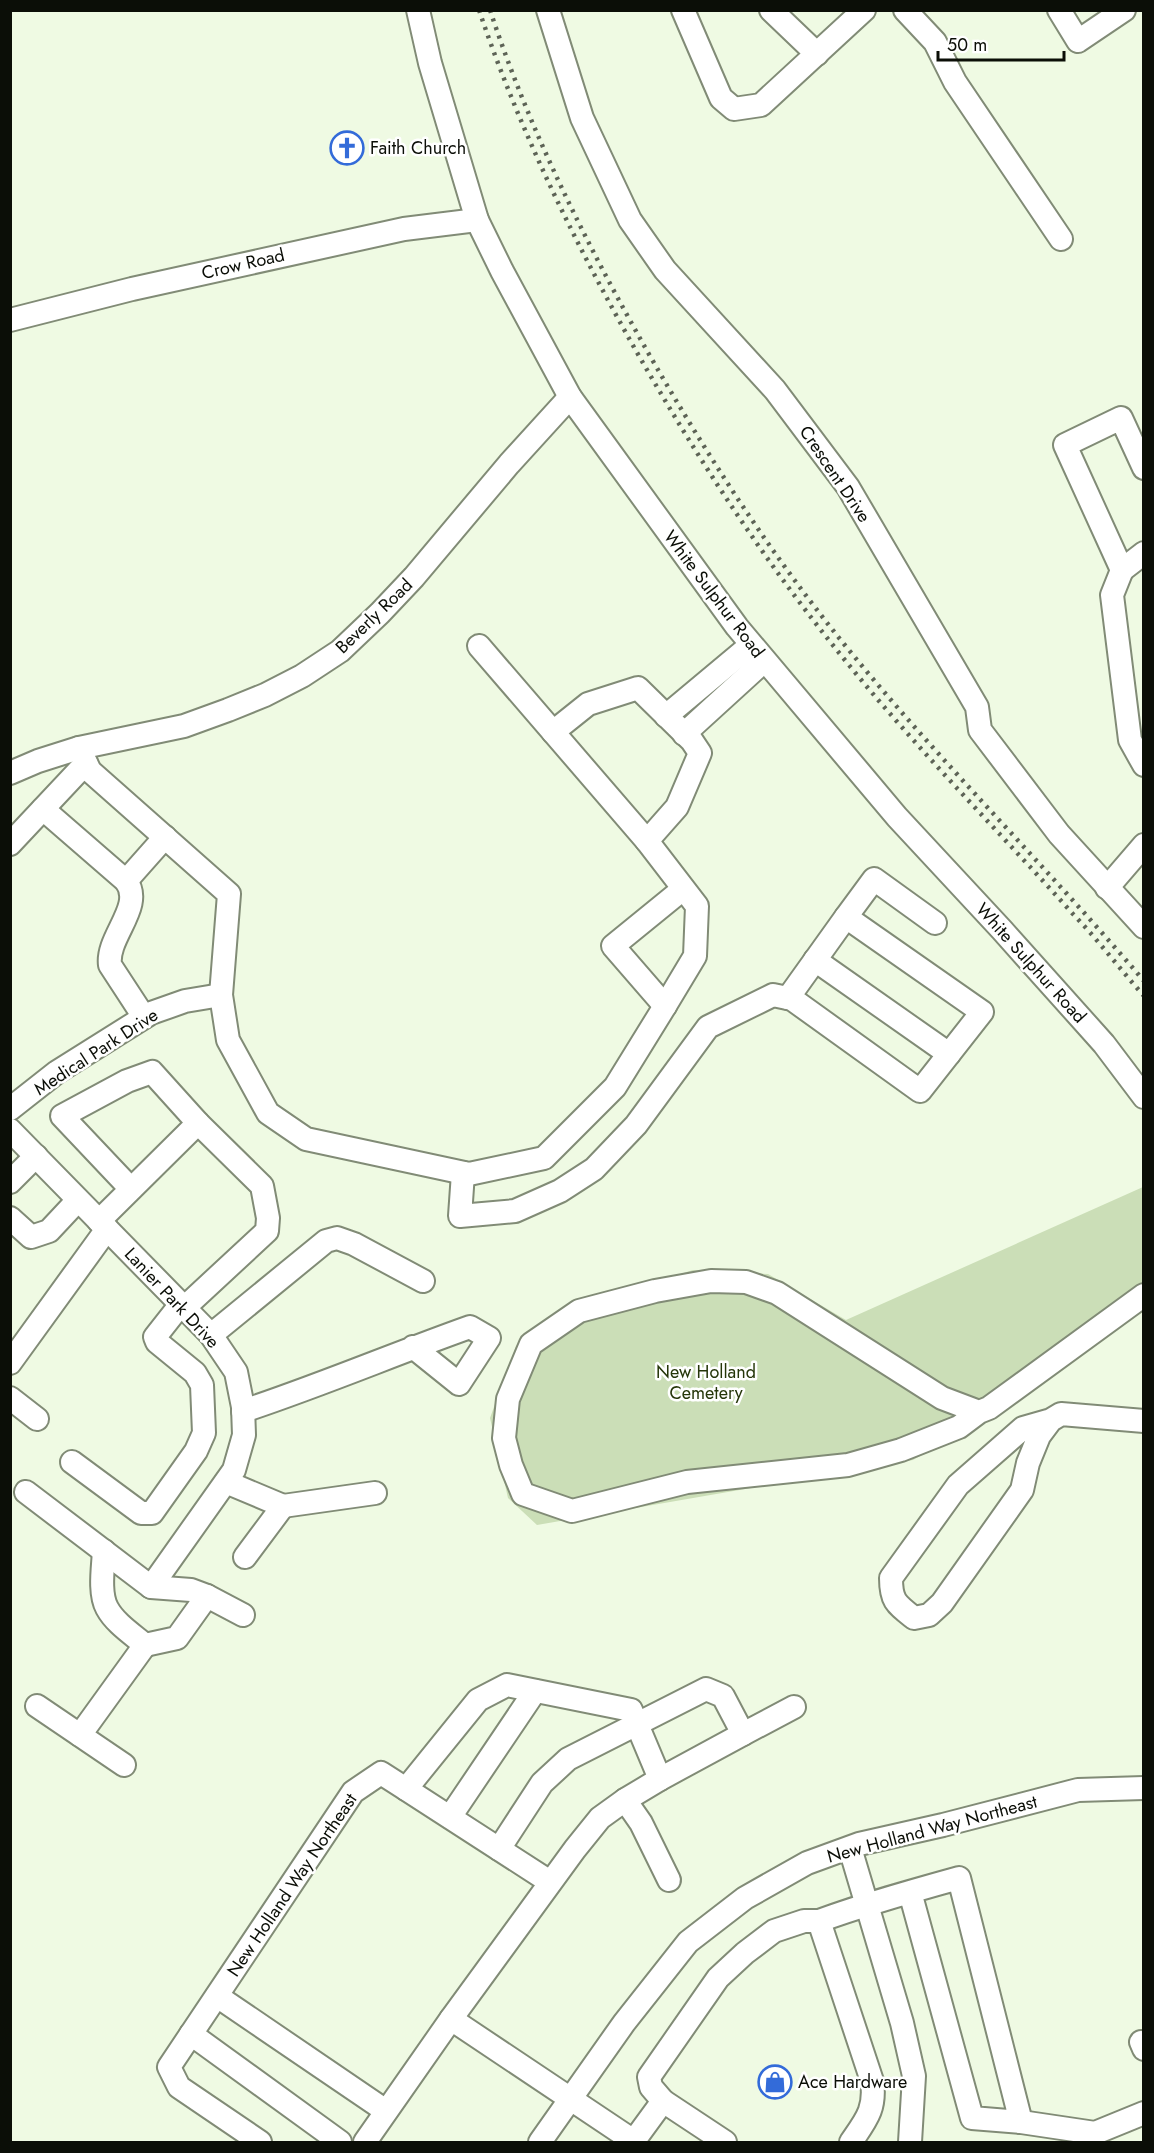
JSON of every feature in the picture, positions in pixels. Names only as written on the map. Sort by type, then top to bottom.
[{"type":"street","name":"White Sulphur Road","points":[[418,10],[430,63],[477,220],[570,397],[758,653],[897,817],[1104,1044],[1143,1098]]},
{"type":"street","name":"Crescent Drive","points":[[548,10],[582,118],[630,220],[665,270],[775,390],[848,487],[977,707],[980,730],[1059,834],[1143,927]]},
{"type":"street","points":[[683,10],[721,98],[734,109],[761,105],[864,10]]},
{"type":"street","points":[[771,10],[817,54]]},
{"type":"street","points":[[905,10],[935,42],[955,82],[1061,239]]},
{"type":"street","points":[[1059,10],[1078,42],[1124,10]]},
{"type":"street","name":"Crow Road","points":[[10,320],[132,289],[393,231],[477,220]]},
{"type":"street","name":"Beverly Road","points":[[10,773],[38,761],[82,755],[184,726],[228,710],[266,695],[302,676],[340,651],[414,577],[509,464],[570,397]]},
{"type":"street","points":[[1122,570],[1065,445],[1121,418],[1143,468]]},
{"type":"street","points":[[1143,554],[1122,570],[1112,595],[1131,740],[1143,765]]},
{"type":"street","points":[[10,844],[43,810],[82,755],[90,771],[229,894],[221,995],[228,1040],[268,1113],[306,1139],[469,1174],[544,1158],[615,1087],[665,1006],[695,956],[697,906],[647,841],[478,646]]},
{"type":"street","points":[[666,716],[758,653]]},
{"type":"street","points":[[684,734],[758,653]]},
{"type":"street","points":[[554,732],[588,704],[638,688],[684,734],[700,753],[678,807],[647,841]]},
{"type":"street","points":[[43,810],[126,881],[132,892],[130,906],[109,955],[110,965],[144,1017]]},
{"type":"street","points":[[126,881],[165,837]]},
{"type":"street","points":[[1107,888],[1143,845]]},
{"type":"street","points":[[788,998],[874,879],[935,923]]},
{"type":"street","points":[[665,1006],[613,946],[683,889]]},
{"type":"street","points":[[463,1173],[460,1216],[515,1211],[560,1191],[594,1169],[636,1125],[708,1027],[773,995],[792,999],[920,1091],[982,1012],[846,917]]},
{"type":"street","points":[[815,960],[949,1054]]},
{"type":"street","name":"Medical Park Drive","points":[[10,1109],[57,1072],[151,1013],[185,1001],[221,995]]},
{"type":"street","points":[[72,1462],[141,1513],[152,1513],[195,1451],[204,1433],[202,1384],[195,1373],[157,1342],[155,1337],[183,1306],[267,1231],[268,1218],[262,1186],[198,1123],[152,1072],[127,1081],[62,1116],[131,1189]]},
{"type":"street","points":[[10,1363],[103,1225],[131,1189],[198,1123]]},
{"type":"street","name":"Lanier Park Drive","points":[[10,1130],[211,1335],[236,1372],[243,1412],[244,1435],[234,1470],[151,1587]]},
{"type":"street","points":[[10,1182],[36,1156]]},
{"type":"street","points":[[10,1218],[31,1237],[50,1231],[78,1200]]},
{"type":"street","points":[[211,1335],[326,1241],[337,1238],[354,1244],[423,1281]]},
{"type":"street","points":[[979,1412],[942,1398],[777,1293],[746,1282],[711,1281],[655,1291],[579,1311],[531,1344],[508,1399],[504,1438],[511,1465],[523,1494],[572,1511],[687,1482],[848,1465],[902,1450],[959,1427],[979,1412],[989,1408],[1143,1295]]},
{"type":"street","points":[[243,1412],[303,1391],[413,1347]]},
{"type":"street","points":[[10,1398],[37,1419]]},
{"type":"street","points":[[1051,1420],[1039,1436],[1022,1490],[942,1603],[929,1615],[914,1618],[900,1607],[891,1595],[891,1578],[958,1485],[1023,1428],[1051,1420],[1061,1414],[1143,1420]]},
{"type":"street","points":[[226,1482],[284,1506],[375,1493]]},
{"type":"street","points":[[26,1492],[151,1587],[190,1590],[207,1596],[243,1615]]},
{"type":"street","points":[[245,1557],[284,1506]]},
{"type":"street","points":[[104,1551],[103,1585],[107,1607],[121,1624],[145,1645]]},
{"type":"street","points":[[80,1735],[145,1645],[177,1638],[207,1596]]},
{"type":"street","points":[[550,1882],[406,1789],[478,1700],[507,1685],[631,1710],[660,1779]]},
{"type":"street","points":[[499,1849],[542,1783],[568,1759],[706,1689],[723,1696],[742,1734]]},
{"type":"street","points":[[450,1817],[535,1691]]},
{"type":"street","points":[[37,1706],[124,1765]]},
{"type":"street","points":[[365,2142],[550,1882],[600,1818],[660,1779],[794,1707]]},
{"type":"street","name":"New Holland Way Northeast","points":[[260,2142],[179,2087],[169,2067],[353,1792],[381,1773],[406,1789]]},
{"type":"street","name":"New Holland Way Northeast","points":[[540,2142],[624,2023],[688,1942],[745,1898],[807,1863],[849,1848],[1078,1790],[1143,1788]]},
{"type":"street","points":[[625,1800],[640,1823],[669,1880]]},
{"type":"street","points":[[849,1848],[902,2023],[914,2076],[910,2142]]},
{"type":"street","points":[[724,2142],[663,2101],[651,2087],[649,2077],[718,1978],[774,1931],[804,1921],[819,1921],[866,1904],[959,1878],[1021,2122]]},
{"type":"street","points":[[910,1892],[972,2118],[1021,2122],[1101,2138],[1143,2113]]},
{"type":"street","points":[[819,1921],[873,2087],[870,2114],[851,2142]]},
{"type":"street","points":[[217,1996],[386,2112]]},
{"type":"street","points":[[451,2019],[634,2142],[663,2101]]},
{"type":"street","points":[[191,2034],[340,2142]]},
{"type":"green space","name":"New Holland Cemetery","points":[[1143,1187],[1143,1305],[996,1412],[913,1460],[537,1525],[508,1498],[490,1418],[516,1346],[555,1313],[693,1270],[768,1274],[846,1320]]},
{"type":"railway","points":[[479,10],[512,98],[569,226],[635,349],[681,427],[730,503],[781,577],[864,683],[1144,996]]},
{"type":"railway","points":[[490,10],[522,98],[580,226],[646,349],[691,426],[739,501],[816,609],[880,687],[1144,981]]},
{"type":"place","name":"Faith Church","points":[[347,148]]},
{"type":"place","name":"Ace Hardware","points":[[775,2082]]}]
